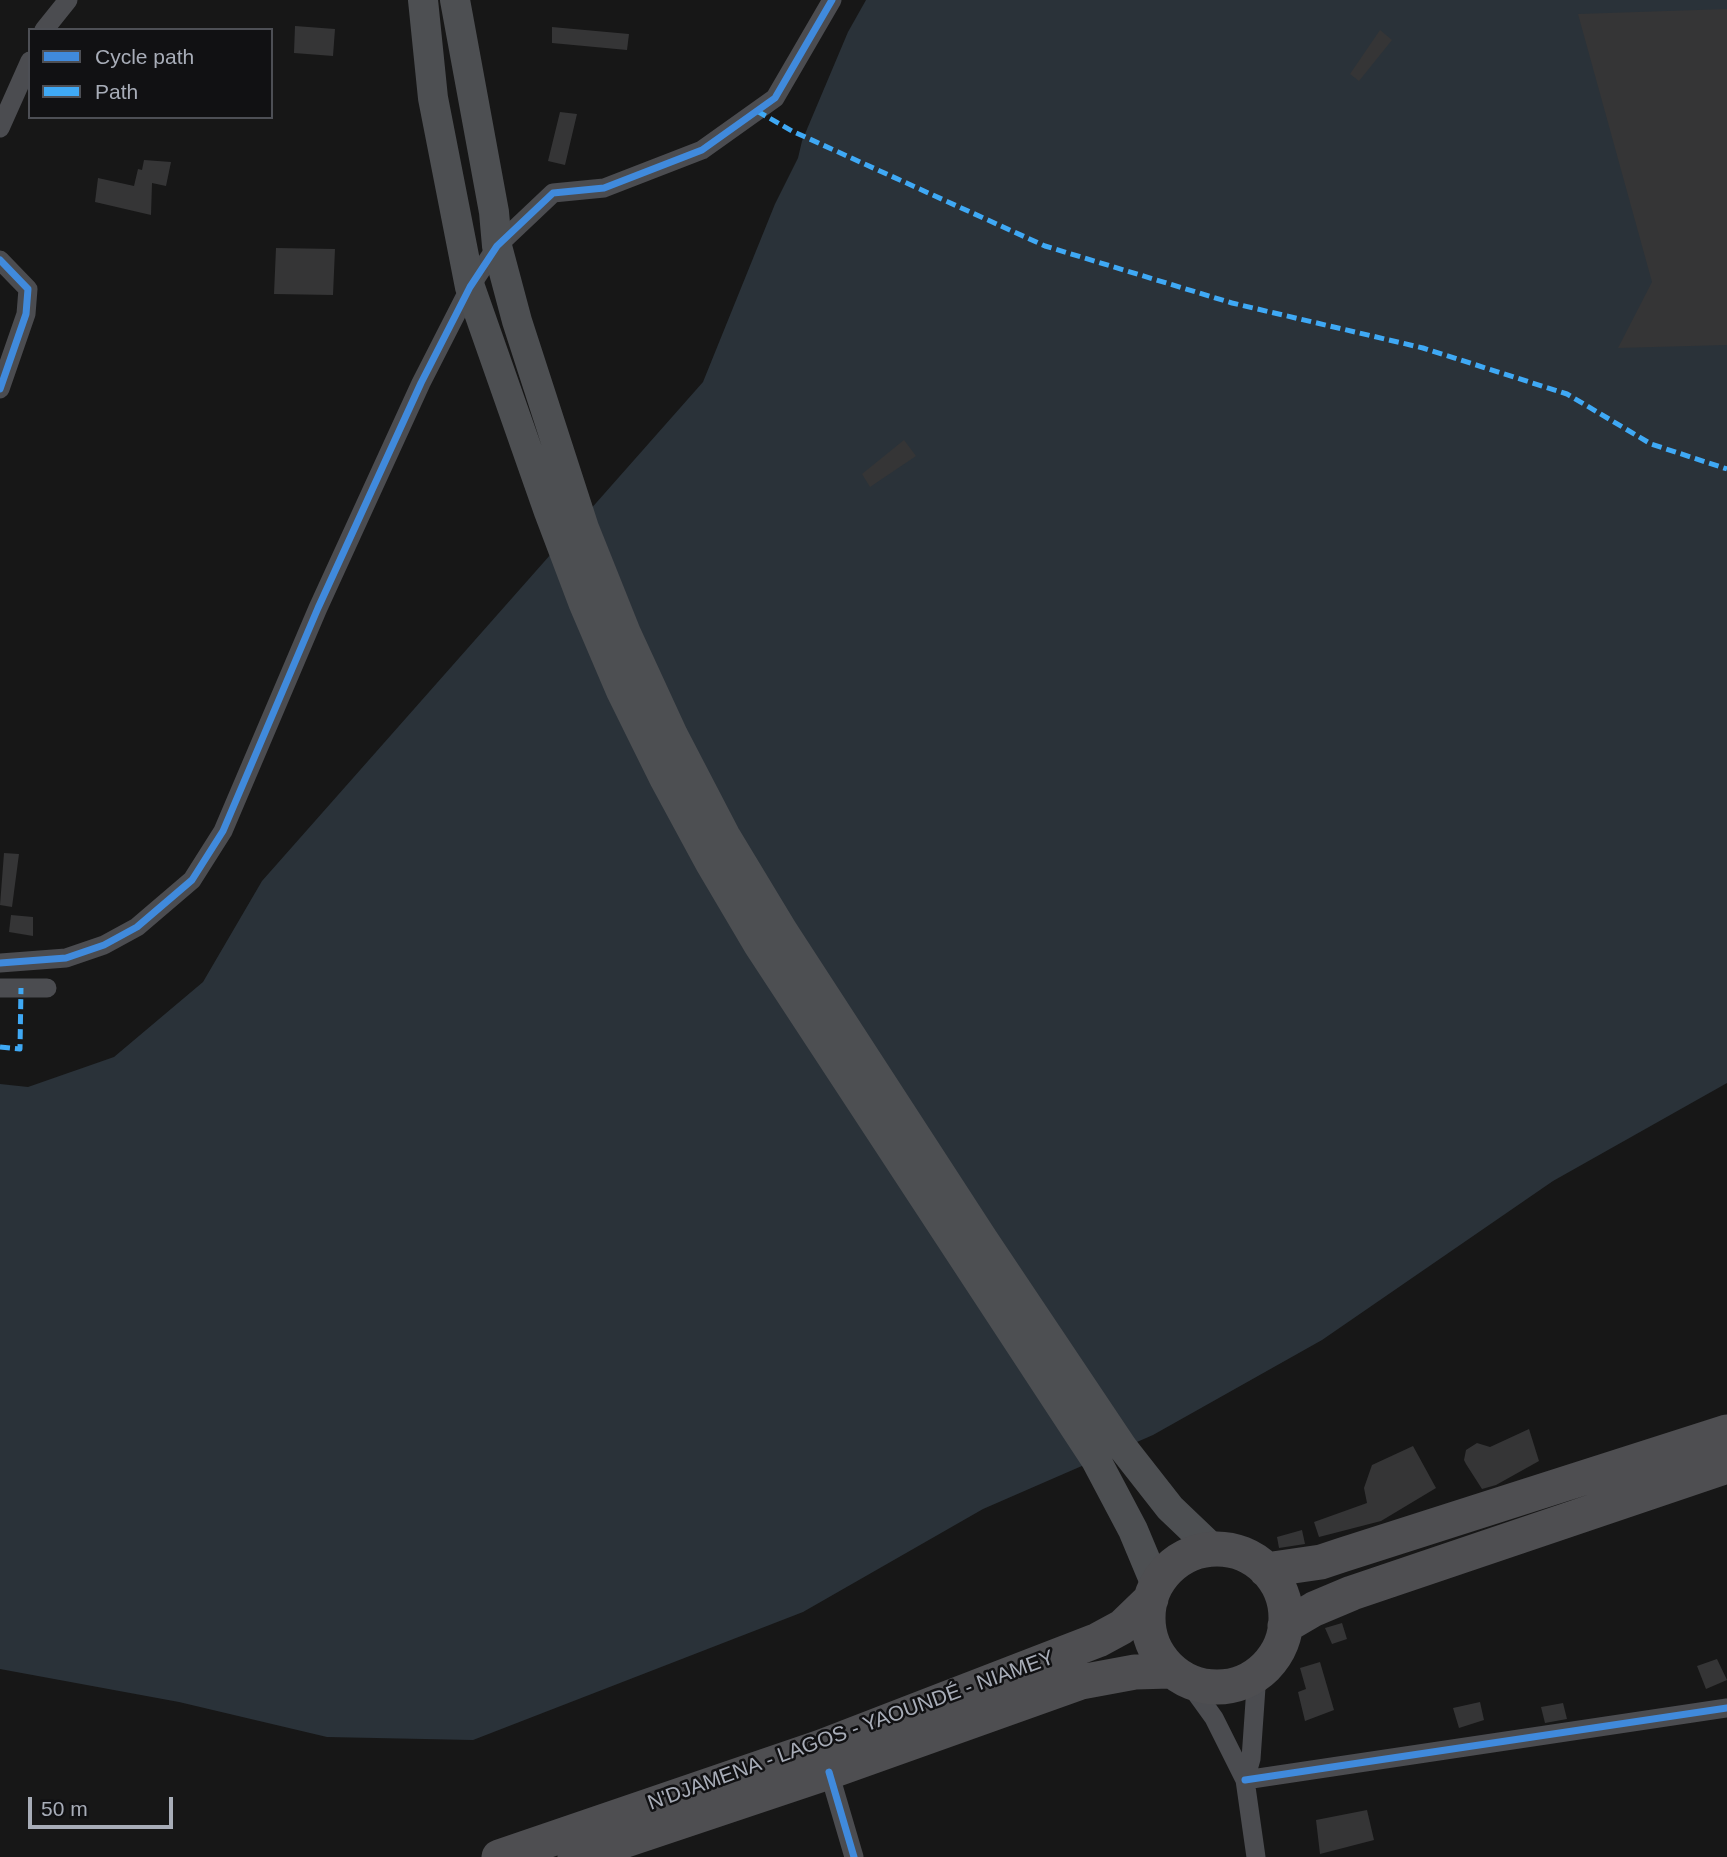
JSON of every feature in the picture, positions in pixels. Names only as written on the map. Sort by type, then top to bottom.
[{"type":"highway","points":[[1266,1570],[1321,1562],[1727,1432]]},
{"type":"highway","points":[[1285,1626],[1314,1609],[1352,1593],[1727,1466]]},
{"type":"highway","points":[[1214,1550],[1242,1554],[1266,1570],[1282,1595],[1285,1626],[1283,1640],[1276,1652],[1257,1673],[1232,1685],[1218,1686],[1179,1677],[1152,1640],[1149,1627],[1153,1592],[1175,1564],[1200,1552],[1214,1550]]},
{"type":"highway","name":"N'DJAMENA - LAGOS - YAOUNDÉ - NIAMEY","points":[[499,1857],[821,1747],[1098,1640],[1129,1621],[1153,1592]]},
{"type":"highway","name":"N'DJAMENA - LAGOS - YAOUNDÉ - NIAMEY","points":[[575,1857],[829,1772],[1081,1682],[1135,1672],[1179,1677]]},
{"type":"main road","points":[[423,0],[433,98],[470,287],[549,512],[621,691],[664,778],[759,946],[1096,1460],[1133,1530],[1153,1592]]},
{"type":"main road","points":[[455,0],[494,212],[497,246],[548,422],[584,528],[626,633],[673,735],[725,835],[798,954],[976,1228],[1123,1448],[1170,1508],[1214,1550]]},
{"type":"street","points":[[46,28],[68,0]]},
{"type":"street","points":[[0,963],[66,958],[104,945],[136,927],[192,880],[223,831],[318,608],[422,383],[470,287],[497,246],[553,193],[604,188],[702,150],[775,98],[832,0]]},
{"type":"street","points":[[0,128],[28,65]]},
{"type":"street","points":[[0,260],[28,289],[26,314],[0,389]]},
{"type":"street","points":[[0,988],[47,988]]},
{"type":"street","points":[[1245,1780],[1251,1759],[1257,1673]]},
{"type":"street","points":[[1179,1677],[1214,1718],[1245,1780],[1256,1857]]},
{"type":"street","points":[[1245,1780],[1727,1708]]},
{"type":"street","points":[[829,1772],[854,1857]]},
{"type":"shaded area","points":[[866,0],[1727,0],[1727,1083],[1553,1181],[1322,1340],[1153,1435],[983,1509],[803,1612],[473,1740],[327,1737],[179,1702],[0,1669],[0,1084],[28,1087],[114,1057],[203,982],[262,881],[703,382],[848,32]]},
{"type":"building","points":[[1727,9],[1727,345],[1618,348],[1652,282],[1578,14]]},
{"type":"building","points":[[295,26],[335,29],[333,56],[294,53]]},
{"type":"building","points":[[552,27],[629,34],[627,50],[552,43]]},
{"type":"building","points":[[1380,30],[1392,40],[1359,81],[1350,74]]},
{"type":"building","points":[[560,112],[577,114],[565,165],[548,161]]},
{"type":"building","points":[[144,160],[171,162],[166,186],[152,183],[151,215],[95,202],[98,178],[134,186],[138,169],[142,170]]},
{"type":"building","points":[[276,248],[335,249],[333,295],[274,294]]},
{"type":"building","points":[[904,440],[916,456],[870,487],[862,474]]},
{"type":"building","points":[[4,853],[19,854],[12,907],[0,905]]},
{"type":"building","points":[[11,915],[33,917],[33,936],[9,932]]},
{"type":"building","points":[[1529,1429],[1539,1461],[1496,1485],[1482,1489],[1464,1460],[1466,1450],[1477,1443],[1490,1447]]},
{"type":"building","points":[[1413,1446],[1436,1488],[1381,1521],[1319,1537],[1314,1522],[1367,1503],[1364,1488],[1372,1465]]},
{"type":"building","points":[[1302,1530],[1305,1544],[1279,1548],[1277,1537]]},
{"type":"building","points":[[1342,1623],[1347,1639],[1332,1644],[1325,1628]]},
{"type":"building","points":[[1717,1659],[1727,1680],[1706,1689],[1697,1666]]},
{"type":"building","points":[[1320,1662],[1334,1710],[1305,1721],[1298,1692],[1306,1689],[1300,1668]]},
{"type":"building","points":[[1480,1702],[1484,1720],[1459,1728],[1453,1708]]},
{"type":"building","points":[[1563,1703],[1567,1719],[1545,1723],[1541,1707]]},
{"type":"building","points":[[1367,1810],[1374,1840],[1320,1854],[1316,1820]]},
{"type":"marked path","points":[[757,111],[792,131],[1045,246],[1232,303],[1423,348],[1567,394],[1651,444],[1727,469]]},
{"type":"marked path","points":[[0,1047],[20,1049],[21,988]]},
{"type":"cycle path","points":[[0,963],[66,958],[104,945],[137,927],[192,880],[223,831],[318,608],[421,383],[470,287],[497,246],[553,193],[604,188],[702,150],[775,98],[832,0]]},
{"type":"cycle path","points":[[0,260],[28,289],[26,314],[0,389]]},
{"type":"cycle path","points":[[1245,1780],[1727,1708]]},
{"type":"cycle path","points":[[829,1772],[854,1857]]}]
